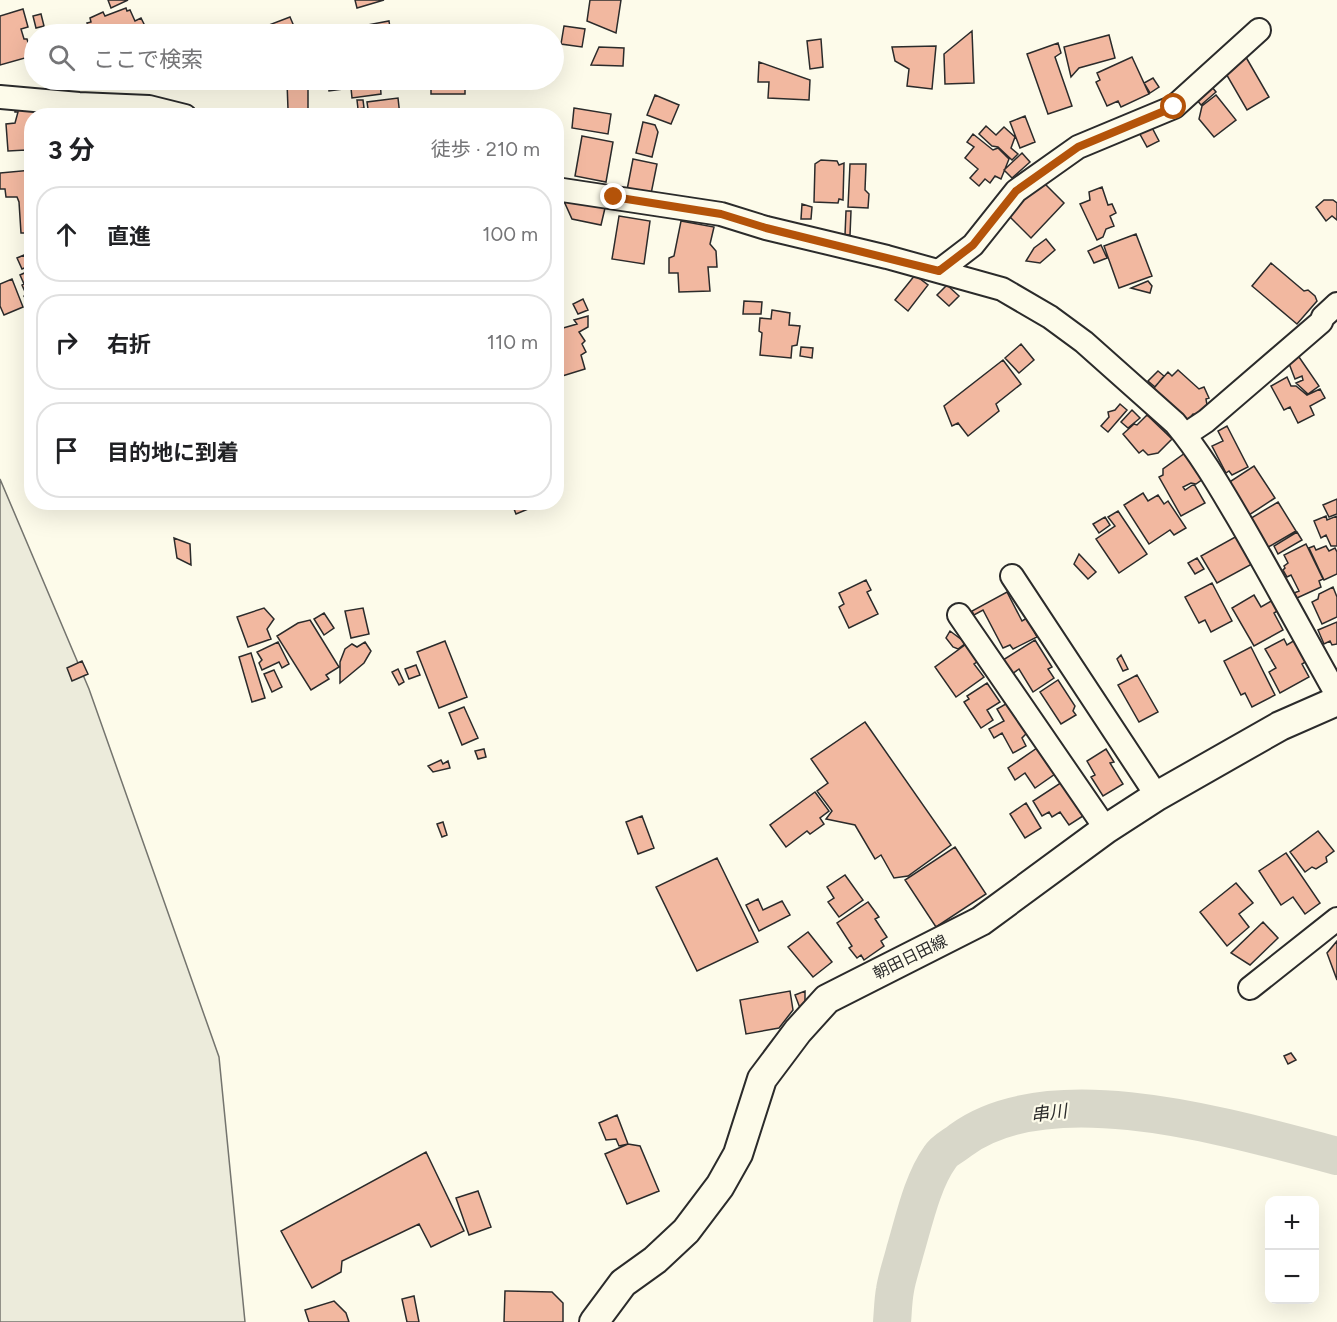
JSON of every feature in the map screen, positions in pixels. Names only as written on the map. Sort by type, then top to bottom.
[{"type":"main road","name":"朝田日田線","points":[[594,1322],[623,1283],[655,1260],[686,1231],[720,1186],[738,1154],[762,1079],[798,1031],[827,999],[981,921],[1106,829],[1157,796],[1280,726],[1337,701]]},
{"type":"street","points":[[939,271],[973,245],[1016,191],[1078,147],[1174,107],[1258,30]]},
{"type":"street","points":[[0,97],[153,108]]},
{"type":"street","points":[[564,190],[721,214],[766,228],[1002,289],[1050,317],[1084,342],[1175,423],[1185,435],[1223,492],[1256,548],[1337,695]]},
{"type":"street","points":[[1185,435],[1206,421],[1321,322],[1323,317],[1337,304]]},
{"type":"street","points":[[1012,576],[1157,796]]},
{"type":"street","points":[[960,615],[1106,829]]},
{"type":"street","points":[[1250,988],[1337,919]]},
{"type":"shaded area","points":[[0,479],[89,689],[219,1057],[245,1322],[0,1322]]},
{"type":"building","points":[[108,0],[128,0],[111,8]]},
{"type":"building","points":[[355,0],[384,0],[357,8]]},
{"type":"building","points":[[590,0],[621,0],[616,33],[587,21]]},
{"type":"building","points":[[126,8],[127,11],[130,10],[135,21],[141,18],[144,24],[87,23],[91,22],[90,18],[103,12],[105,16]]},
{"type":"building","points":[[23,9],[27,24],[24,24],[24,28],[21,29],[24,39],[24,58],[0,65],[0,16]]},
{"type":"building","points":[[41,14],[44,24],[35,24],[33,16]]},
{"type":"building","points":[[290,17],[293,24],[272,24]]},
{"type":"building","points":[[389,21],[389,24],[372,24]]},
{"type":"building","points":[[564,26],[585,29],[582,47],[564,44]]},
{"type":"building","points":[[972,31],[974,83],[945,84],[944,54]]},
{"type":"building","points":[[1109,35],[1115,58],[1079,68],[1071,77],[1064,47]]},
{"type":"building","points":[[821,39],[823,67],[810,69],[807,41]]},
{"type":"building","points":[[1058,43],[1061,53],[1055,57],[1072,106],[1048,114],[1027,54]]},
{"type":"building","points":[[936,46],[932,89],[907,86],[909,69],[895,61],[892,47]]},
{"type":"building","points":[[599,47],[624,48],[623,66],[591,65]]},
{"type":"building","points":[[1243,52],[1269,97],[1247,110],[1221,65]]},
{"type":"building","points":[[1132,57],[1149,94],[1121,107],[1118,101],[1107,106],[1096,82],[1100,80],[1097,73]]},
{"type":"building","points":[[759,62],[810,80],[809,100],[768,98],[769,82],[758,82]]},
{"type":"building","points":[[1153,78],[1159,87],[1150,93],[1144,83]]},
{"type":"building","points":[[1208,82],[1216,92],[1201,105],[1192,94]]},
{"type":"building","points":[[287,90],[308,90],[308,108],[288,108]]},
{"type":"building","points":[[351,90],[381,90],[381,94],[352,98]]},
{"type":"building","points":[[431,90],[465,90],[465,94],[431,94]]},
{"type":"building","points":[[655,95],[679,105],[671,124],[647,115]]},
{"type":"building","points":[[1216,95],[1236,120],[1214,137],[1199,119],[1202,106]]},
{"type":"building","points":[[398,98],[399,108],[368,108],[367,102]]},
{"type":"building","points":[[357,100],[363,100],[364,108],[358,108]]},
{"type":"building","points":[[15,107],[47,108],[24,108],[24,150],[8,151],[6,124],[15,123],[18,112],[15,112]]},
{"type":"building","points":[[574,108],[611,114],[608,134],[572,128]]},
{"type":"building","points":[[1025,116],[1035,142],[1020,148],[1010,122]]},
{"type":"building","points":[[1148,120],[1159,141],[1147,147],[1136,127]]},
{"type":"building","points":[[643,122],[655,125],[658,132],[652,157],[636,153]]},
{"type":"building","points":[[986,126],[996,135],[1004,127],[1015,137],[1011,148],[1018,154],[1012,160],[979,134]]},
{"type":"building","points":[[973,134],[993,150],[998,148],[1009,159],[1001,179],[995,176],[990,183],[985,179],[979,186],[970,178],[978,169],[965,158],[974,147],[967,142]]},
{"type":"building","points":[[582,136],[613,142],[606,182],[575,176]]},
{"type":"building","points":[[1022,153],[1030,162],[1012,178],[1004,170]]},
{"type":"building","points":[[633,159],[657,164],[651,194],[627,190]]},
{"type":"building","points":[[821,160],[837,161],[839,165],[844,163],[843,200],[839,199],[838,203],[814,202],[815,164]]},
{"type":"building","points":[[850,164],[866,164],[865,190],[869,194],[868,208],[848,207]]},
{"type":"building","points":[[24,171],[24,233],[21,233],[17,197],[6,197],[5,189],[0,189],[0,173]]},
{"type":"building","points":[[1038,177],[1064,203],[1031,238],[1004,211]]},
{"type":"building","points":[[1102,187],[1108,205],[1112,204],[1116,213],[1110,216],[1114,226],[1106,229],[1103,237],[1097,240],[1080,204],[1090,200],[1089,192]]},
{"type":"building","points":[[564,199],[605,208],[601,225],[572,219]]},
{"type":"building","points":[[1324,200],[1333,200],[1337,203],[1337,220],[1332,216],[1326,221],[1316,207]]},
{"type":"building","points":[[802,204],[812,207],[811,219],[801,219]]},
{"type":"building","points":[[846,211],[851,211],[850,235],[845,235]]},
{"type":"building","points":[[619,216],[650,221],[644,264],[612,259]]},
{"type":"building","points":[[681,221],[714,227],[710,244],[716,251],[717,267],[708,267],[710,291],[679,292],[678,273],[669,273],[669,258],[674,256]]},
{"type":"building","points":[[1136,234],[1152,276],[1119,288],[1104,246]]},
{"type":"building","points":[[1046,239],[1055,250],[1040,263],[1026,261],[1034,248]]},
{"type":"building","points":[[1101,245],[1107,258],[1094,263],[1088,251]]},
{"type":"building","points":[[24,255],[24,268],[22,269],[17,258]]},
{"type":"building","points":[[1271,263],[1304,291],[1308,290],[1315,296],[1317,301],[1297,324],[1252,286]]},
{"type":"building","points":[[915,275],[928,285],[908,311],[895,300]]},
{"type":"building","points":[[12,279],[23,307],[4,315],[0,306],[0,284]]},
{"type":"building","points":[[1148,281],[1152,286],[1150,293],[1131,288]]},
{"type":"building","points":[[947,285],[959,296],[949,306],[937,295]]},
{"type":"building","points":[[583,299],[588,310],[578,314],[573,304]]},
{"type":"building","points":[[744,301],[762,302],[761,314],[743,314]]},
{"type":"building","points":[[772,310],[790,313],[789,325],[800,326],[797,345],[792,346],[791,358],[760,355],[762,333],[759,331],[760,318],[771,319]]},
{"type":"building","points":[[588,316],[588,327],[579,332],[585,341],[582,344],[586,352],[581,355],[585,369],[564,375],[564,328],[577,324],[574,320]]},
{"type":"building","points":[[1021,344],[1034,360],[1019,373],[1005,358]]},
{"type":"building","points":[[801,347],[813,348],[812,358],[800,356]]},
{"type":"building","points":[[1299,357],[1319,386],[1308,394],[1296,383],[1303,380],[1302,376],[1295,379],[1288,361]]},
{"type":"building","points":[[1003,360],[1021,384],[996,404],[999,411],[968,436],[958,423],[952,426],[944,406]]},
{"type":"building","points":[[1178,370],[1199,389],[1204,387],[1209,398],[1206,399],[1207,405],[1199,415],[1193,414],[1186,422],[1152,390],[1168,372],[1172,376]]},
{"type":"building","points":[[1158,371],[1164,376],[1155,387],[1148,381]]},
{"type":"building","points":[[1287,377],[1291,386],[1296,386],[1307,395],[1320,389],[1325,398],[1310,406],[1314,415],[1298,423],[1290,407],[1284,410],[1271,386]]},
{"type":"building","points":[[1120,404],[1127,410],[1108,432],[1101,426],[1109,417],[1108,412],[1115,410]]},
{"type":"building","points":[[1132,410],[1140,418],[1128,428],[1121,422]]},
{"type":"building","points":[[1147,415],[1172,439],[1158,453],[1148,455],[1143,450],[1139,453],[1123,434]]},
{"type":"building","points":[[1227,426],[1248,467],[1232,475],[1229,471],[1226,473],[1212,446],[1223,441],[1218,431]]},
{"type":"building","points":[[1185,453],[1203,479],[1196,484],[1191,483],[1183,487],[1185,490],[1194,484],[1205,503],[1181,516],[1159,477],[1163,475],[1163,469]]},
{"type":"building","points":[[1254,466],[1275,498],[1249,515],[1228,483]]},
{"type":"building","points":[[1143,493],[1148,501],[1158,495],[1164,504],[1168,501],[1186,528],[1174,535],[1170,530],[1149,544],[1124,505]]},
{"type":"building","points":[[1337,499],[1337,514],[1329,517],[1323,505]]},
{"type":"building","points":[[1278,502],[1296,531],[1265,549],[1248,520]]},
{"type":"building","points":[[1118,511],[1147,554],[1119,573],[1096,539],[1115,526],[1108,517]]},
{"type":"building","points":[[1326,516],[1327,520],[1337,516],[1337,546],[1331,546],[1326,535],[1321,538],[1314,521]]},
{"type":"building","points":[[1105,517],[1110,525],[1099,533],[1093,524]]},
{"type":"building","points":[[1297,532],[1302,540],[1278,554],[1274,546]]},
{"type":"building","points":[[1237,536],[1252,564],[1217,583],[1201,556]]},
{"type":"building","points":[[174,538],[190,544],[191,565],[177,558]]},
{"type":"building","points":[[1306,544],[1323,579],[1319,581],[1321,587],[1297,598],[1294,593],[1299,591],[1291,575],[1287,577],[1283,570],[1288,563],[1284,555]]},
{"type":"building","points":[[1314,546],[1316,550],[1326,546],[1329,551],[1335,548],[1337,574],[1324,580],[1309,548]]},
{"type":"building","points":[[1079,554],[1096,572],[1088,579],[1074,564]]},
{"type":"building","points":[[1197,558],[1204,569],[1195,574],[1188,563]]},
{"type":"building","points":[[866,580],[871,590],[867,592],[878,614],[849,628],[839,607],[844,604],[839,593]]},
{"type":"building","points":[[1212,583],[1232,621],[1211,632],[1205,620],[1199,623],[1185,597]]},
{"type":"building","points":[[1333,587],[1337,597],[1337,617],[1322,624],[1312,602],[1318,599],[1319,594]]},
{"type":"building","points":[[1007,592],[1022,621],[1027,618],[1037,637],[1013,649],[1010,645],[1003,648],[983,610],[974,615],[972,611]]},
{"type":"building","points":[[1254,595],[1261,607],[1273,600],[1279,610],[1274,613],[1283,630],[1254,646],[1232,608]]},
{"type":"building","points":[[264,608],[274,619],[267,629],[271,639],[248,647],[237,617]]},
{"type":"building","points":[[363,608],[369,634],[351,638],[345,611]]},
{"type":"building","points":[[324,613],[334,628],[324,635],[314,619]]},
{"type":"building","points":[[310,620],[339,667],[326,675],[329,679],[311,690],[277,636],[298,623]]},
{"type":"building","points":[[1337,622],[1337,644],[1332,645],[1330,641],[1324,644],[1318,630]]},
{"type":"building","points":[[950,631],[966,643],[958,649],[953,647],[946,638]]},
{"type":"building","points":[[1284,639],[1287,645],[1295,640],[1307,661],[1302,664],[1309,677],[1280,693],[1269,672],[1276,668],[1265,649]]},
{"type":"building","points":[[1035,640],[1052,667],[1048,669],[1054,678],[1033,692],[1019,669],[1012,674],[1003,660]]},
{"type":"building","points":[[445,641],[467,697],[439,708],[417,652]]},
{"type":"building","points":[[278,642],[289,664],[282,668],[279,662],[262,670],[259,663],[262,660],[257,652]]},
{"type":"building","points":[[365,642],[371,651],[364,663],[340,683],[340,662],[345,649],[352,644],[357,647]]},
{"type":"building","points":[[969,642],[977,662],[974,664],[984,677],[956,697],[935,667]]},
{"type":"building","points":[[1251,647],[1275,695],[1252,707],[1245,693],[1241,695],[1224,661]]},
{"type":"building","points":[[251,653],[265,698],[252,702],[239,657]]},
{"type":"building","points":[[1121,655],[1128,669],[1123,671],[1117,659]]},
{"type":"building","points":[[82,661],[88,674],[72,681],[67,668]]},
{"type":"building","points":[[416,665],[420,675],[409,679],[405,669]]},
{"type":"building","points":[[398,669],[404,682],[399,685],[392,672]]},
{"type":"building","points":[[274,670],[282,687],[272,692],[264,674]]},
{"type":"building","points":[[1137,675],[1158,712],[1139,722],[1118,685]]},
{"type":"building","points":[[1058,680],[1075,706],[1073,711],[1076,715],[1061,724],[1040,692]]},
{"type":"building","points":[[987,683],[1000,702],[987,710],[993,720],[981,728],[964,702],[969,699],[967,696]]},
{"type":"building","points":[[1011,701],[1029,731],[1022,738],[1026,746],[1013,753],[1002,733],[994,738],[989,729],[1004,721],[997,709]]},
{"type":"building","points":[[464,707],[478,738],[462,745],[449,713]]},
{"type":"building","points":[[865,722],[951,845],[908,876],[894,878],[881,855],[875,859],[855,825],[826,819],[832,811],[817,791],[828,783],[811,759]]},
{"type":"building","points":[[1037,748],[1055,774],[1035,788],[1025,773],[1015,780],[1008,768]]},
{"type":"building","points":[[484,749],[486,757],[478,759],[475,751]]},
{"type":"building","points":[[1106,749],[1114,762],[1110,763],[1123,784],[1103,796],[1091,777],[1095,775],[1087,761]]},
{"type":"building","points":[[441,760],[443,764],[448,761],[450,768],[433,772],[428,766]]},
{"type":"building","points":[[1062,782],[1083,816],[1069,825],[1060,812],[1052,817],[1049,812],[1042,816],[1033,801]]},
{"type":"building","points":[[815,792],[829,811],[820,818],[824,824],[810,834],[807,831],[786,847],[770,825]]},
{"type":"building","points":[[1026,803],[1041,828],[1025,838],[1010,814]]},
{"type":"building","points":[[642,816],[654,848],[638,854],[626,822]]},
{"type":"building","points":[[443,822],[447,835],[442,837],[437,824]]},
{"type":"building","points":[[1318,831],[1334,851],[1326,857],[1327,862],[1316,869],[1312,867],[1305,872],[1290,852]]},
{"type":"building","points":[[955,847],[986,894],[936,927],[905,880]]},
{"type":"building","points":[[1286,853],[1320,903],[1305,914],[1293,897],[1281,905],[1259,871]]},
{"type":"building","points":[[717,858],[758,942],[697,971],[656,887]]},
{"type":"building","points":[[845,875],[863,900],[839,917],[828,902],[834,898],[827,887]]},
{"type":"building","points":[[1236,883],[1253,903],[1239,914],[1249,927],[1227,946],[1200,912]]},
{"type":"building","points":[[758,899],[763,910],[782,901],[790,915],[759,931],[746,905]]},
{"type":"building","points":[[868,902],[879,917],[875,919],[887,937],[881,941],[884,946],[864,960],[861,955],[857,958],[849,948],[852,946],[837,923]]},
{"type":"building","points":[[1263,922],[1278,938],[1250,965],[1231,953]]},
{"type":"building","points":[[808,932],[832,962],[813,977],[788,947]]},
{"type":"building","points":[[1337,941],[1337,980],[1327,953]]},
{"type":"building","points":[[790,991],[793,1010],[779,1028],[746,1034],[740,1000]]},
{"type":"building","points":[[805,991],[805,1002],[800,1008],[795,995]]},
{"type":"building","points":[[1291,1053],[1296,1060],[1288,1064],[1284,1056]]},
{"type":"building","points":[[617,1115],[628,1144],[619,1146],[616,1139],[606,1140],[599,1123]]},
{"type":"building","points":[[628,1144],[640,1146],[659,1191],[627,1204],[605,1154]]},
{"type":"building","points":[[426,1152],[464,1231],[431,1247],[419,1224],[342,1261],[341,1272],[312,1288],[281,1231]]},
{"type":"building","points":[[478,1191],[491,1227],[469,1235],[456,1198]]},
{"type":"building","points":[[505,1291],[552,1292],[563,1303],[563,1322],[504,1322]]},
{"type":"building","points":[[414,1296],[419,1322],[407,1322],[402,1299]]},
{"type":"building","points":[[334,1301],[346,1313],[349,1322],[309,1322],[305,1310]]},
{"type":"waterway","name":"串川","points":[[892,1322],[898,1275],[928,1178],[942,1154],[961,1140],[999,1120],[1044,1111],[1094,1109],[1146,1113],[1249,1133],[1337,1156]]},
{"type":"route","points":[[614,197],[721,214],[766,228],[939,271],[973,245],[1016,191],[1078,147],[1174,107]]}]
